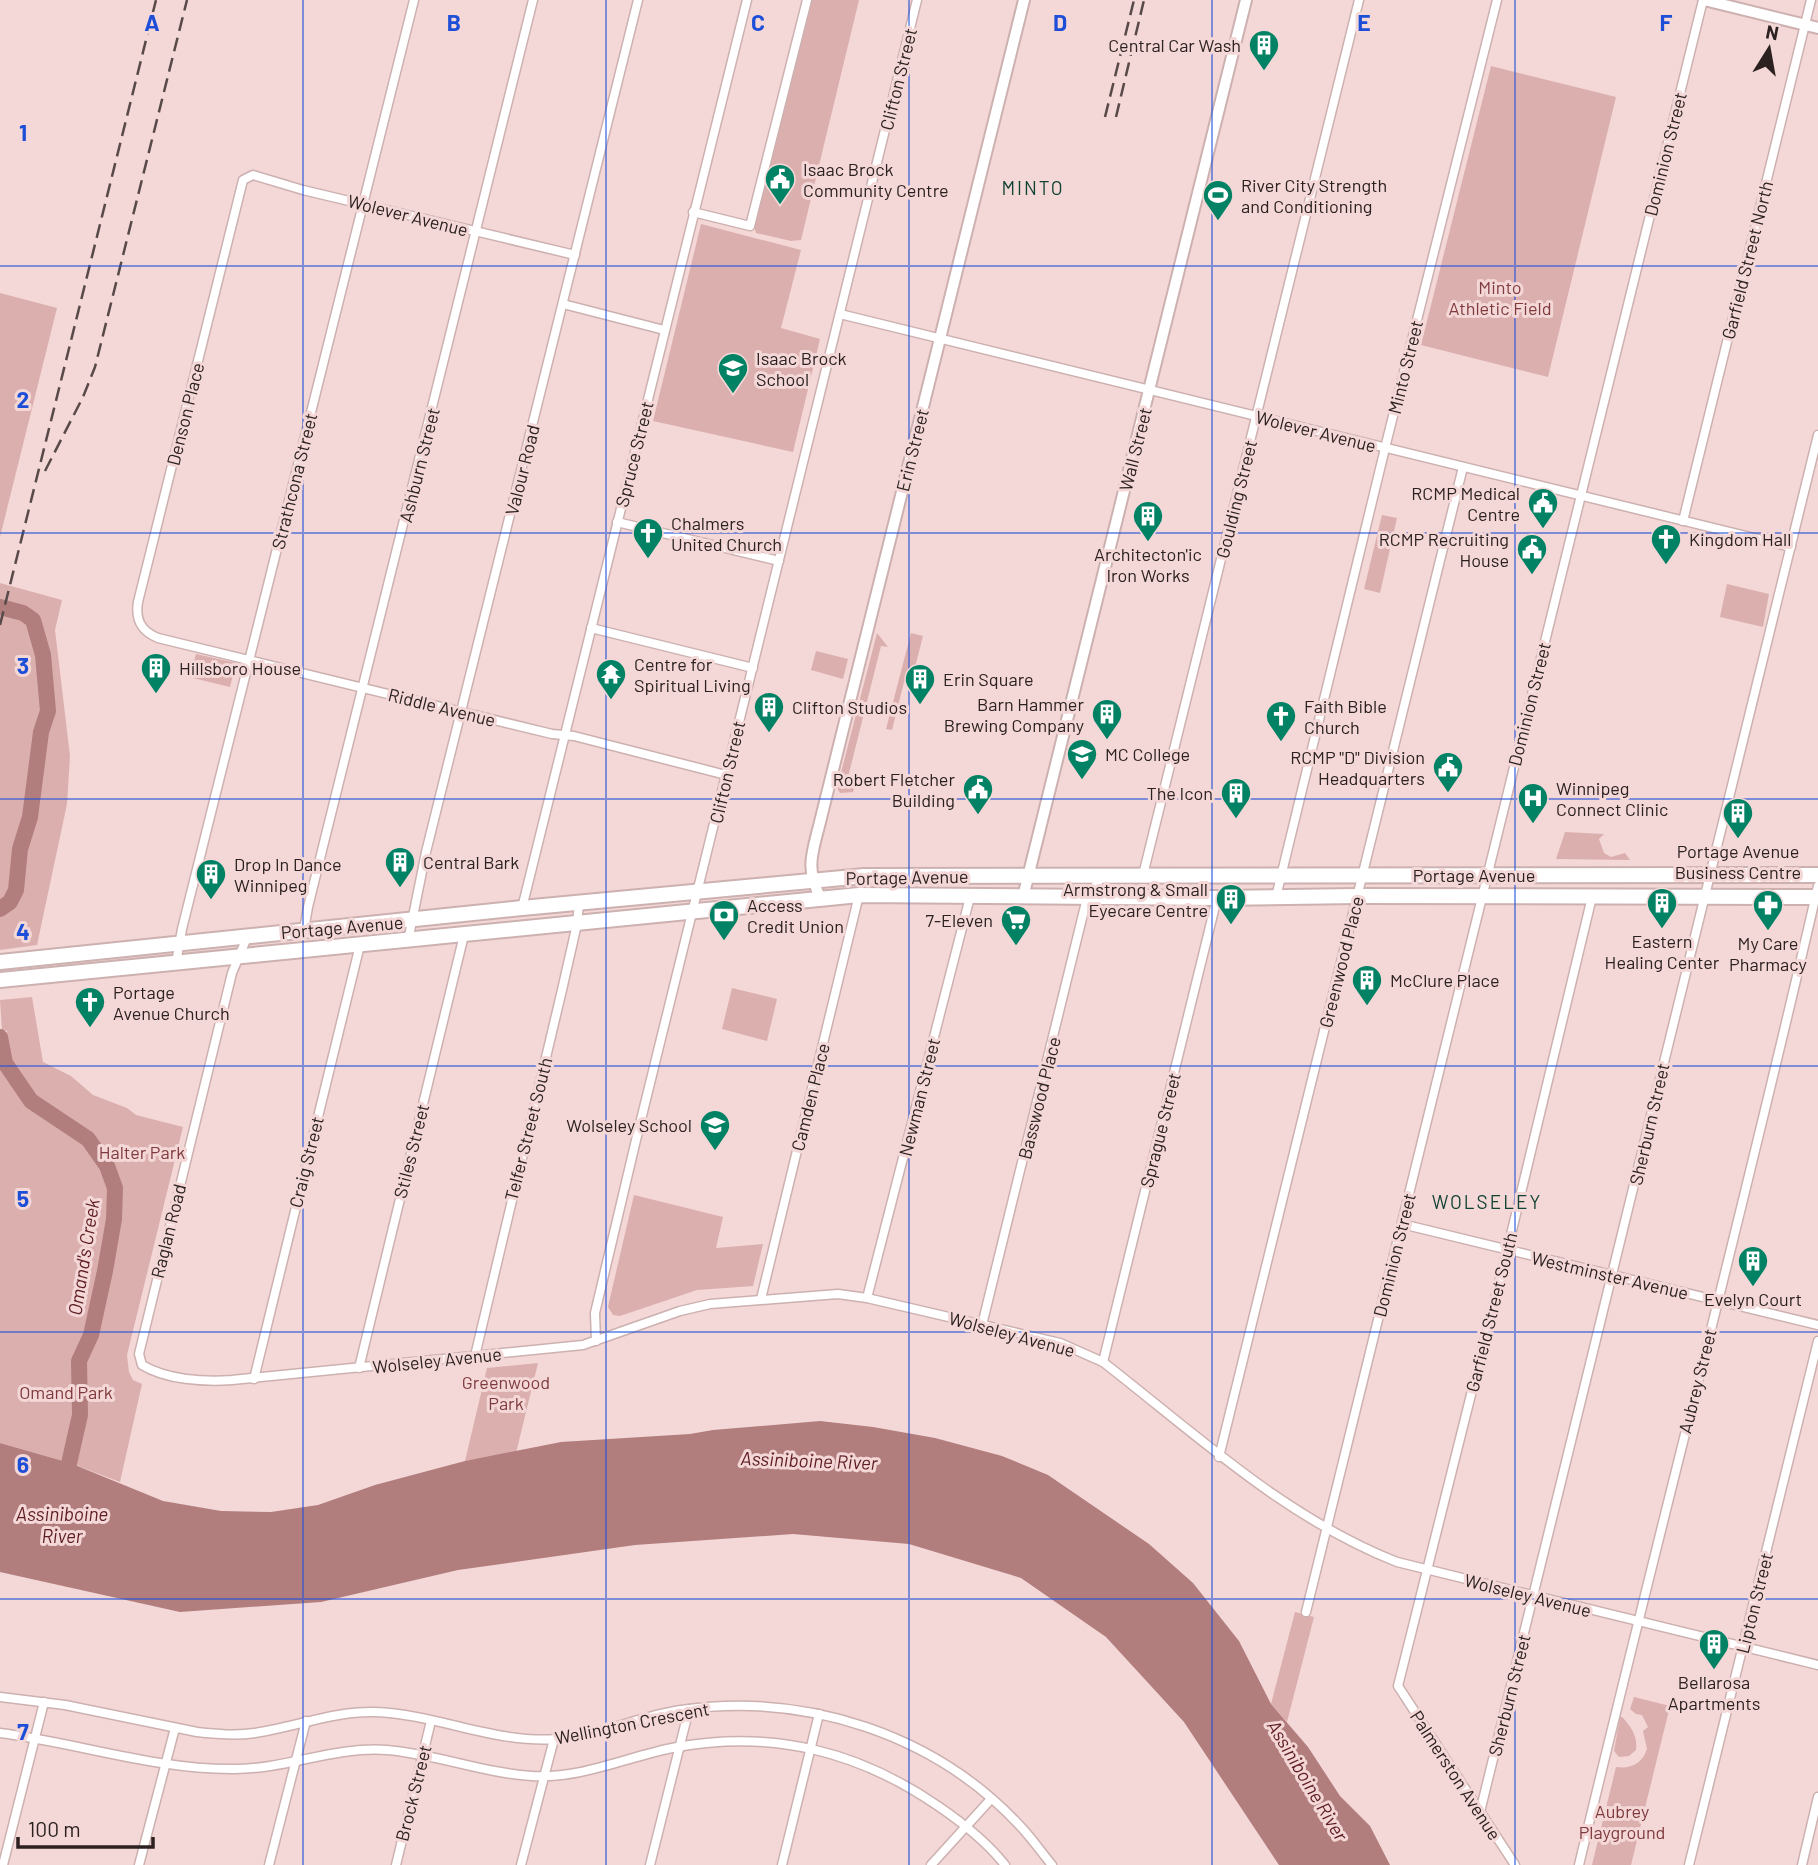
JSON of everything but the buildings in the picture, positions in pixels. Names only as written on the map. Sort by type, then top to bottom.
[{"type":"highway","name":"Portage Avenue","points":[[0,961],[864,876],[1818,875]]},
{"type":"highway","name":"Portage Avenue","points":[[0,980],[859,895],[1087,898],[1704,898],[1817,893]]},
{"type":"main road","name":"Erin Street","points":[[812,881],[810,867],[821,818],[1024,0]]},
{"type":"main road","name":"Wall Street","points":[[1023,897],[1246,0]]},
{"type":"main road","points":[[1703,0],[1818,28]]},
{"type":"main road","points":[[812,881],[821,899]]},
{"type":"street","name":"Strathcona Street","points":[[176,963],[248,660],[414,0]]},
{"type":"street","name":"Ashburn Street","points":[[304,930],[534,0]]},
{"type":"street","name":"Valour Road","points":[[408,941],[638,0]]},
{"type":"street","name":"Spruce Street","points":[[522,908],[747,0]]},
{"type":"street","points":[[693,212],[750,226],[807,0]]},
{"type":"street","name":"Clifton Street","points":[[596,1340],[594,1313],[917,0]]},
{"type":"street","name":"Goulding Street","points":[[1143,875],[1359,0]]},
{"type":"street","name":"Minto Street","points":[[1276,897],[1497,0]]},
{"type":"street","name":"Dominion Street","points":[[1306,1612],[1703,0]]},
{"type":"street","name":"Garfield Street North","points":[[1683,521],[1811,0]]},
{"type":"street","name":"Wolever Avenue","points":[[243,180],[253,176],[575,256]]},
{"type":"street","name":"Denson Place","points":[[158,638],[148,634],[140,626],[136,614],[138,602],[243,180]]},
{"type":"street","points":[[563,304],[664,330]]},
{"type":"street","name":"Wolever Avenue","points":[[840,314],[1791,547]]},
{"type":"street","name":"Sherburn Street","points":[[1480,1812],[1818,435]]},
{"type":"street","name":"Greenwood Place","points":[[1219,1457],[1462,467]]},
{"type":"street","points":[[617,522],[779,561]]},
{"type":"street","points":[[591,628],[753,667]]},
{"type":"street","name":"Riddle Avenue","points":[[158,638],[726,775]]},
{"type":"street","name":"Basswood Place","points":[[982,1325],[1087,898],[1103,875]]},
{"type":"street","name":"Aubrey Street","points":[[1579,1865],[1817,893]]},
{"type":"street","name":"Camden Place","points":[[761,1299],[859,895]]},
{"type":"street","name":"Newman Street","points":[[867,1298],[970,897]]},
{"type":"street","name":"Garfield Street South","points":[[1398,1686],[1592,897]]},
{"type":"street","name":"Sprague Street","points":[[1103,1362],[1217,898]]},
{"type":"street","name":"Telfer Street South","points":[[475,1356],[577,924],[579,902]]},
{"type":"street","name":"Stiles Street","points":[[359,1368],[464,935]]},
{"type":"street","name":"Raglan Road","points":[[142,1365],[139,1354],[162,1255],[232,973],[248,936]]},
{"type":"street","name":"Craig Street","points":[[254,1379],[360,945]]},
{"type":"street","name":"Westminster Avenue","points":[[1402,1224],[1818,1325]]},
{"type":"street","name":"Wolseley Avenue","points":[[142,1365],[155,1372],[200,1380],[254,1379],[583,1345],[699,1306],[838,1294],[867,1298],[1060,1343],[1103,1362],[1219,1457],[1279,1500],[1373,1553],[1427,1570],[1818,1665]]},
{"type":"street","name":"Lipton Street","points":[[1689,1865],[1818,1341]]},
{"type":"street","name":"Palmerston Avenue","points":[[1398,1686],[1515,1865]]},
{"type":"street","name":"Wellington Crescent","points":[[0,1697],[44,1702],[209,1734],[243,1734],[336,1714],[374,1712],[509,1737],[554,1739],[576,1737],[647,1717],[689,1709],[756,1706],[819,1714],[852,1721],[926,1752],[991,1799],[1021,1827],[1052,1865]]},
{"type":"street","points":[[3,1865],[44,1702]]},
{"type":"street","points":[[650,1865],[689,1709]]},
{"type":"street","points":[[782,1865],[819,1714]]},
{"type":"street","points":[[269,1865],[306,1721]]},
{"type":"street","name":"Brock Street","points":[[396,1865],[431,1721]]},
{"type":"street","points":[[139,1865],[175,1728]]},
{"type":"street","name":"Wellington Crescent","points":[[0,1733],[205,1769],[239,1769],[334,1752],[374,1749],[489,1770],[543,1776],[584,1772],[680,1746],[747,1741],[774,1742],[811,1747],[863,1763],[910,1786],[966,1825],[1005,1865]]},
{"type":"street","points":[[521,1865],[554,1739]]},
{"type":"street","points":[[1802,1865],[1818,1797]]},
{"type":"street","points":[[931,1865],[991,1799]]},
{"type":"green space","points":[[811,0],[859,0],[801,240],[791,241],[756,233],[754,227]]},
{"type":"green space","name":"Minto Athletic Field","points":[[1491,66],[1616,97],[1548,377],[1421,345]]},
{"type":"green space","points":[[701,224],[801,250],[781,328],[820,339],[793,452],[653,421]]},
{"type":"green space","points":[[0,293],[57,308],[0,537]]},
{"type":"green space","points":[[1382,515],[1397,518],[1380,593],[1364,589]]},
{"type":"green space","points":[[0,583],[62,600],[55,630],[70,756],[67,804],[37,945],[0,950]]},
{"type":"green space","points":[[1727,584],[1769,594],[1763,627],[1720,617]]},
{"type":"green space","points":[[877,633],[888,647],[881,646],[846,785],[854,788],[853,792],[840,793],[837,788]]},
{"type":"green space","points":[[911,633],[923,636],[911,683],[904,682],[892,730],[886,729]]},
{"type":"green space","points":[[816,651],[848,659],[843,679],[811,670]]},
{"type":"green space","points":[[196,654],[236,663],[230,687],[189,677]]},
{"type":"green space","points":[[1565,832],[1604,834],[1599,839],[1604,853],[1611,857],[1625,853],[1630,860],[1556,859]]},
{"type":"green space","points":[[732,988],[777,999],[767,1041],[722,1029]]},
{"type":"green space","name":"Omand Park","points":[[32,997],[43,1062],[71,1076],[93,1095],[127,1108],[136,1115],[183,1127],[127,1355],[133,1380],[142,1384],[120,1482],[70,1463],[0,1443],[0,1047],[2,1067],[26,1105],[76,1134],[95,1154],[108,1178],[109,1235],[96,1280],[87,1329],[97,1331],[119,1211],[117,1184],[107,1159],[88,1134],[45,1106],[8,1060],[7,1031],[2,1030],[0,1000]]},
{"type":"green space","points":[[634,1195],[723,1217],[716,1248],[763,1244],[753,1286],[697,1290],[620,1316],[613,1315],[608,1307]]},
{"type":"green space","name":"Greenwood Park","points":[[538,1363],[516,1453],[465,1461],[487,1368]]},
{"type":"green space","points":[[1295,1612],[1314,1617],[1287,1722],[1271,1704]]},
{"type":"green space","name":"Aubrey Playground","points":[[1634,1697],[1670,1706],[1631,1865],[1592,1865],[1616,1767],[1635,1764],[1647,1749],[1643,1731],[1648,1727],[1642,1715],[1630,1709]]},
{"type":"green space","points":[[1620,1717],[1635,1736],[1636,1750],[1629,1756],[1619,1757],[1614,1751]]},
{"type":"water","name":"Assiniboine River","points":[[820,1421],[935,1438],[1002,1456],[1048,1475],[1149,1544],[1193,1583],[1239,1641],[1271,1704],[1308,1747],[1340,1796],[1370,1826],[1390,1865],[1279,1865],[1184,1722],[1106,1637],[1021,1578],[909,1544],[793,1534],[635,1545],[458,1570],[321,1602],[180,1612],[0,1572],[0,1443],[70,1463],[163,1501],[221,1511],[271,1512],[318,1505],[375,1485],[465,1461],[561,1442],[690,1434]]},
{"type":"waterway","name":"Omand's Creek","points":[[0,607],[23,613],[33,620],[43,655],[48,711],[41,732],[30,817],[20,849],[16,890],[10,902],[0,909]]},
{"type":"waterway","name":"Omand's Creek","points":[[0,1037],[5,1063],[31,1101],[88,1139],[107,1166],[115,1188],[114,1219],[105,1271],[91,1335],[79,1361],[80,1415],[65,1481]]},
{"type":"railway","points":[[0,625],[156,0]]},
{"type":"railway","points":[[45,471],[83,397],[95,367],[187,0]]},
{"type":"railway","points":[[1105,117],[1134,0]]},
{"type":"railway","points":[[1116,117],[1144,0]]},
{"type":"place","name":"Central Car Wash","points":[[1264,72]]},
{"type":"place","name":"Isaac Brock Community Centre","points":[[780,206]]},
{"type":"place","name":"River City Strength and Conditioning","points":[[1218,222]]},
{"type":"place","name":"Isaac Brock School","points":[[733,395]]},
{"type":"place","name":"RCMP Medical Centre","points":[[1543,530]]},
{"type":"place","name":"Architecton'ic Iron Works","points":[[1148,543]]},
{"type":"place","name":"Chalmers United Church","points":[[648,560]]},
{"type":"place","name":"Kingdom Hall","points":[[1666,566]]},
{"type":"place","name":"RCMP Recruiting House","points":[[1532,576]]},
{"type":"place","name":"Hillsboro House","points":[[156,695]]},
{"type":"place","name":"Centre for Spiritual Living","points":[[611,701]]},
{"type":"place","name":"Erin Square","points":[[920,706]]},
{"type":"place","name":"Clifton Studios","points":[[769,734]]},
{"type":"place","name":"Barn Hammer Brewing Company","points":[[1107,741]]},
{"type":"place","name":"Faith Bible Church","points":[[1281,743]]},
{"type":"place","name":"MC College","points":[[1082,781]]},
{"type":"place","name":"RCMP \"D\" Division Headquarters","points":[[1448,794]]},
{"type":"place","name":"Robert Fletcher Building","points":[[978,816]]},
{"type":"place","name":"The Icon","points":[[1236,820]]},
{"type":"place","name":"Winnipeg Connect Clinic","points":[[1533,825]]},
{"type":"place","name":"Portage Avenue Business Centre","points":[[1738,840]]},
{"type":"place","name":"Central Bark","points":[[400,889]]},
{"type":"place","name":"Drop In Dance Winnipeg","points":[[211,901]]},
{"type":"place","name":"Armstrong & Small Eyecare Centre","points":[[1231,926]]},
{"type":"place","name":"Eastern Healing Center","points":[[1662,930]]},
{"type":"place","name":"My Care Pharmacy","points":[[1768,932]]},
{"type":"place","name":"Access Credit Union","points":[[724,942]]},
{"type":"place","name":"7-Eleven","points":[[1016,947]]},
{"type":"place","name":"McClure Place","points":[[1367,1007]]},
{"type":"place","name":"Portage Avenue Church","points":[[90,1029]]},
{"type":"place","name":"Wolseley School","points":[[715,1152]]},
{"type":"place","name":"Evelyn Court","points":[[1753,1288]]},
{"type":"place","name":"Bellarosa Apartments","points":[[1714,1671]]},
{"type":"district","name":"MINTO","points":[[1033,187]]},
{"type":"district","name":"WOLSELEY","points":[[1487,1201]]},
{"type":"park label","name":"Halter Park","points":[[142,1152]]}]
